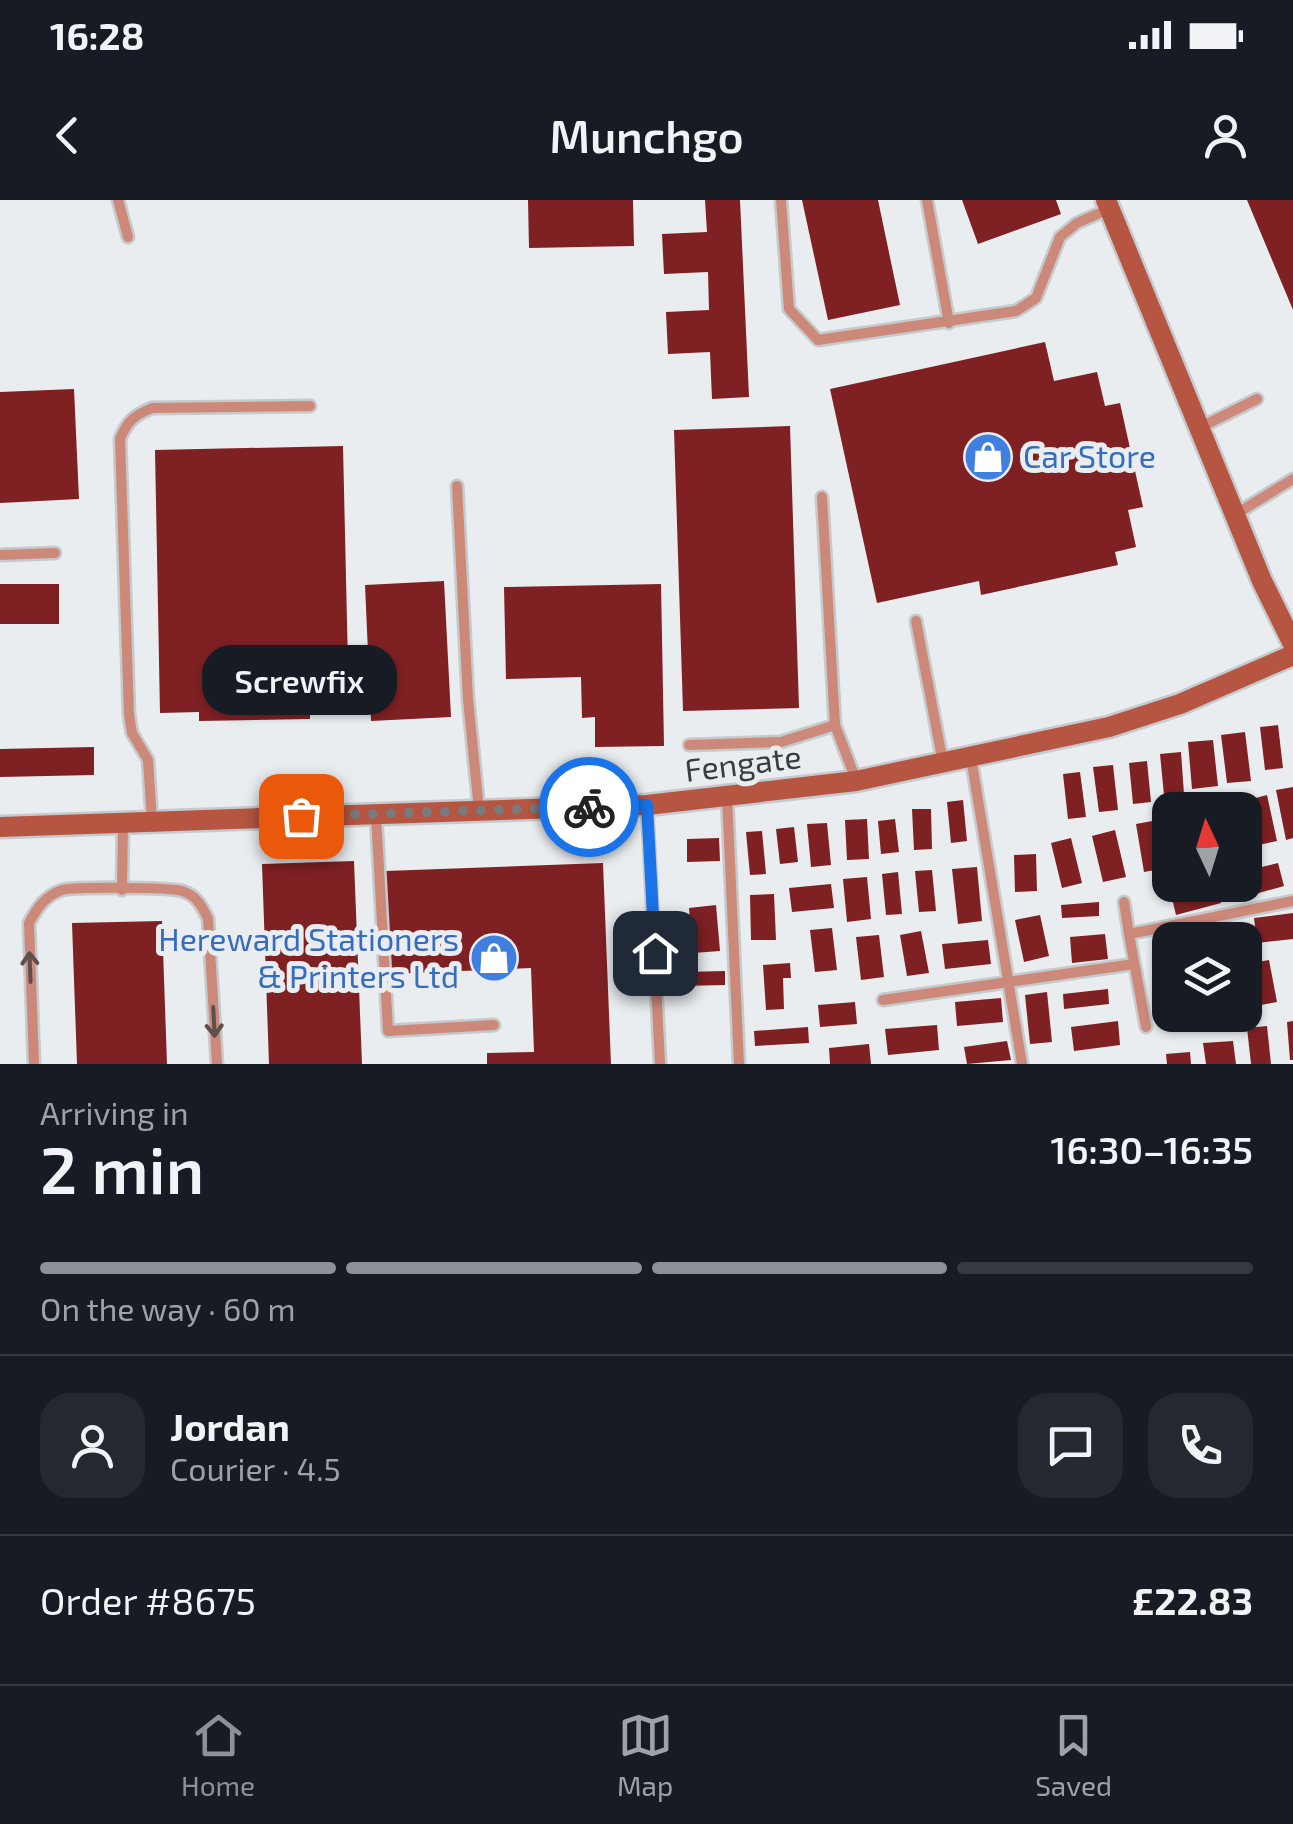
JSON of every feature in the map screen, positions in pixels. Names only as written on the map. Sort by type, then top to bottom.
[{"type":"street","points":[[1108,205],[1235,515],[1293,644]]},
{"type":"street","name":"Fengate","points":[[0,827],[647,805],[856,781],[1109,727],[1180,704],[1293,655]]},
{"type":"lane","points":[[118,200],[128,237]]},
{"type":"lane","points":[[781,200],[789,309],[818,340],[1016,311],[1036,298],[1060,237],[1077,222],[1108,205]]},
{"type":"lane","points":[[926,200],[950,323]]},
{"type":"lane","points":[[1199,428],[1256,399]]},
{"type":"lane","points":[[152,822],[148,760],[132,733],[129,715],[120,439],[126,423],[152,408],[310,406]]},
{"type":"lane","points":[[1235,515],[1293,479]]},
{"type":"lane","points":[[457,486],[468,700],[479,811]]},
{"type":"lane","points":[[822,497],[835,724],[856,781]]},
{"type":"lane","points":[[0,555],[55,552]]},
{"type":"lane","points":[[916,621],[944,764]]},
{"type":"lane","points":[[688,745],[782,742],[835,724]]},
{"type":"lane","points":[[971,758],[1022,1064]]},
{"type":"lane","points":[[727,796],[739,1064]]},
{"type":"lane","points":[[647,805],[660,1064]]},
{"type":"lane","points":[[376,814],[388,1031],[494,1024]]},
{"type":"lane","points":[[122,822],[122,890]]},
{"type":"lane","points":[[34,1064],[29,923],[40,903],[63,890],[182,891],[200,902],[208,919],[217,1064]]},
{"type":"lane","points":[[1129,934],[1293,901]]},
{"type":"lane","points":[[1124,902],[1146,1027]]},
{"type":"lane","points":[[883,1000],[1134,964]]},
{"type":"building","points":[[528,200],[633,200],[634,246],[529,248]]},
{"type":"building","points":[[705,200],[740,200],[749,397],[712,399],[710,352],[668,354],[666,312],[709,310],[708,272],[664,274],[662,234],[707,232]]},
{"type":"building","points":[[802,200],[878,200],[900,305],[828,320]]},
{"type":"building","points":[[962,200],[1056,200],[1061,214],[978,244]]},
{"type":"building","points":[[1247,200],[1293,200],[1293,310]]},
{"type":"building","name":"Car Store","points":[[1045,342],[1054,381],[1097,372],[1105,406],[1120,403],[1143,507],[1128,510],[1136,547],[1115,552],[1118,565],[981,595],[979,581],[877,603],[830,389]]},
{"type":"building","points":[[74,389],[79,499],[0,503],[0,392]]},
{"type":"building","points":[[790,426],[799,708],[683,711],[674,430]]},
{"type":"building","points":[[343,446],[349,709],[310,709],[310,719],[199,721],[199,712],[160,713],[155,450]]},
{"type":"building","points":[[444,581],[451,717],[371,721],[365,585]]},
{"type":"building","points":[[0,584],[59,584],[59,624],[0,624]]},
{"type":"building","points":[[661,584],[664,746],[595,747],[595,717],[582,718],[581,677],[506,679],[504,587]]},
{"type":"building","points":[[1278,725],[1283,768],[1265,770],[1260,727]]},
{"type":"building","points":[[1245,732],[1251,781],[1227,783],[1221,735]]},
{"type":"building","points":[[1213,740],[1218,786],[1192,789],[1188,742]]},
{"type":"building","points":[[94,747],[94,775],[0,777],[0,749]]},
{"type":"building","points":[[1181,752],[1184,792],[1164,792],[1160,754]]},
{"type":"building","points":[[1147,761],[1151,802],[1133,804],[1129,763]]},
{"type":"building","points":[[1113,765],[1118,810],[1099,812],[1093,767]]},
{"type":"building","points":[[1080,772],[1086,817],[1068,819],[1063,774]]},
{"type":"building","points":[[1293,787],[1293,838],[1286,840],[1276,790]]},
{"type":"building","points":[[1267,795],[1277,841],[1262,844],[1262,796]]},
{"type":"building","points":[[963,800],[967,841],[951,843],[947,802]]},
{"type":"building","points":[[912,809],[931,809],[932,849],[914,850]]},
{"type":"building","points":[[867,819],[869,859],[847,860],[845,820]]},
{"type":"building","points":[[895,819],[899,852],[881,854],[878,821]]},
{"type":"building","points":[[1152,821],[1152,871],[1144,872],[1136,824]]},
{"type":"building","points":[[827,823],[831,865],[811,867],[807,824]]},
{"type":"building","points":[[794,827],[798,862],[780,864],[776,829]]},
{"type":"building","points":[[1115,830],[1126,877],[1103,882],[1092,836]]},
{"type":"building","points":[[762,831],[766,874],[750,875],[746,832]]},
{"type":"building","points":[[719,838],[720,861],[687,862],[687,839]]},
{"type":"building","points":[[1071,838],[1082,883],[1062,888],[1051,843]]},
{"type":"building","points":[[1036,854],[1037,891],[1015,892],[1014,855]]},
{"type":"building","points":[[354,861],[362,1064],[269,1064],[262,864]]},
{"type":"building","points":[[603,863],[611,1064],[487,1064],[487,1053],[534,1052],[531,968],[389,974],[385,871]]},
{"type":"building","points":[[1278,863],[1284,886],[1262,892],[1262,867]]},
{"type":"building","points":[[977,867],[982,921],[958,924],[952,869]]},
{"type":"building","points":[[932,870],[936,911],[919,912],[915,871]]},
{"type":"building","points":[[898,872],[902,914],[886,915],[882,874]]},
{"type":"building","points":[[867,877],[871,919],[847,922],[843,879]]},
{"type":"building","points":[[831,884],[834,908],[792,912],[789,888]]},
{"type":"building","points":[[774,894],[776,940],[751,940],[750,895]]},
{"type":"building","points":[[1099,902],[1099,916],[1062,918],[1061,905]]},
{"type":"building","points":[[1173,902],[1221,902],[1221,903],[1176,915]]},
{"type":"building","points":[[716,905],[720,951],[693,953],[689,908]]},
{"type":"building","points":[[1293,913],[1293,939],[1262,942],[1262,922],[1254,922],[1254,918]]},
{"type":"building","points":[[1040,915],[1049,956],[1024,962],[1015,920]]},
{"type":"building","points":[[162,921],[167,1064],[77,1064],[72,923]]},
{"type":"building","points":[[832,928],[837,970],[815,972],[810,930]]},
{"type":"building","points":[[921,931],[929,973],[907,976],[900,935]]},
{"type":"building","points":[[1105,934],[1108,959],[1072,963],[1070,937]]},
{"type":"building","points":[[879,935],[884,977],[861,980],[856,937]]},
{"type":"building","points":[[988,940],[991,964],[945,969],[942,944]]},
{"type":"building","points":[[1269,960],[1277,1002],[1262,1005],[1262,961]]},
{"type":"building","points":[[790,963],[791,978],[783,978],[784,1009],[766,1010],[763,965]]},
{"type":"building","points":[[725,971],[725,985],[682,986],[682,972]]},
{"type":"building","points":[[1108,989],[1109,1004],[1064,1009],[1063,994]]},
{"type":"building","points":[[1047,992],[1052,1042],[1030,1044],[1025,995]]},
{"type":"building","points":[[1001,998],[1003,1022],[957,1026],[955,1002]]},
{"type":"building","points":[[855,1002],[857,1024],[820,1027],[818,1005]]},
{"type":"building","points":[[1118,1021],[1120,1045],[1074,1051],[1071,1027]]},
{"type":"building","points":[[1293,1021],[1293,1060],[1290,1060],[1287,1022]]},
{"type":"building","points":[[937,1025],[939,1050],[888,1055],[885,1029]]},
{"type":"building","points":[[1262,1026],[1267,1026],[1271,1064],[1251,1064],[1247,1032],[1262,1032]]},
{"type":"building","points":[[808,1027],[809,1043],[755,1046],[754,1031]]},
{"type":"building","points":[[1007,1041],[1011,1060],[967,1064],[964,1047]]},
{"type":"building","points":[[1233,1041],[1236,1064],[1206,1064],[1203,1043]]},
{"type":"building","points":[[869,1044],[871,1064],[830,1064],[829,1048]]},
{"type":"building","points":[[1190,1052],[1191,1064],[1167,1064],[1166,1054]]},
{"type":"way so far","points":[[301,816],[589,807]]},
{"type":"place","name":"Car Store","points":[[988,457]]},
{"type":"place","name":"Screwfix","points":[[301,816]]},
{"type":"place","name":"Hereward Stationers & Printers Ltd","points":[[494,958]]},
{"type":"route","points":[[589,807],[647,805],[655,953]]}]
